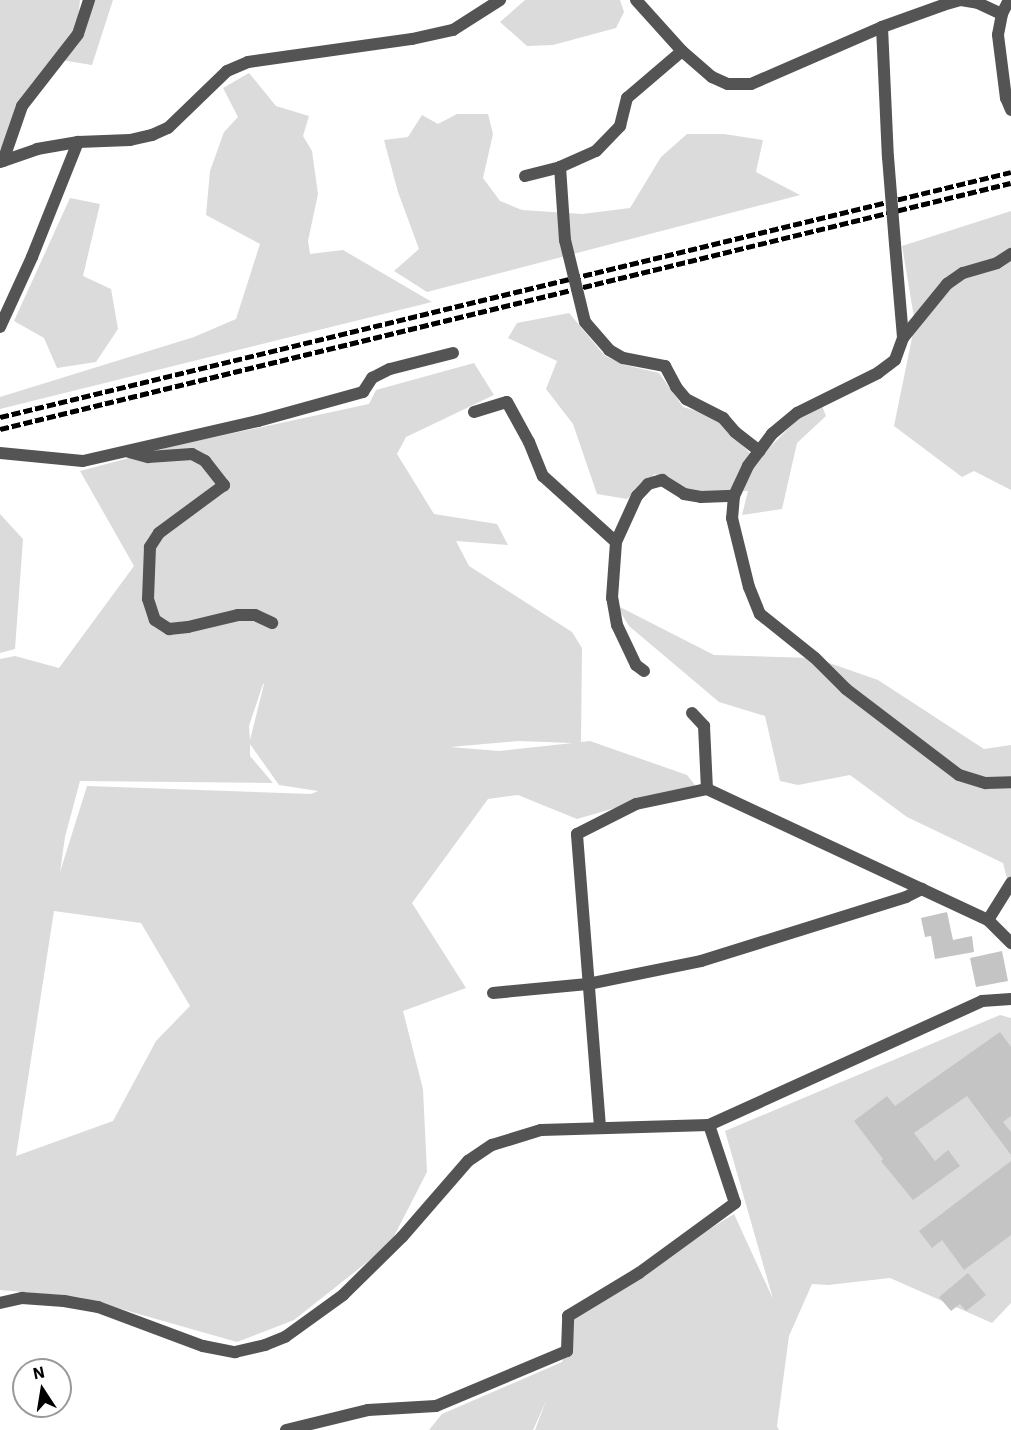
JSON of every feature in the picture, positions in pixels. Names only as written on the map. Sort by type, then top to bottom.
[{"type":"street","points":[[2,161],[22,106],[78,34],[89,0]]},
{"type":"street","points":[[2,161],[37,149],[78,142],[130,140],[152,135],[168,128],[227,71],[248,62],[412,39],[453,30],[500,0]]},
{"type":"street","points":[[636,0],[682,51],[712,77],[728,84],[751,84],[882,27],[961,0],[978,3],[1002,14]]},
{"type":"street","points":[[1009,0],[1002,14],[998,35],[1006,98],[1011,110]]},
{"type":"street","points":[[882,27],[888,157],[903,338]]},
{"type":"street","points":[[525,176],[560,167],[596,151],[620,126],[627,98],[682,51]]},
{"type":"street","points":[[0,327],[32,257],[78,142]]},
{"type":"street","points":[[560,167],[566,240],[585,322],[609,350],[623,358],[664,366],[686,399],[713,411],[759,451]]},
{"type":"street","points":[[1011,254],[997,263],[963,273],[947,284],[903,338],[895,360],[878,373],[797,413],[772,434],[748,466],[734,496],[732,518],[749,587],[760,614],[816,658],[846,689],[959,775],[986,783],[1011,782]]},
{"type":"street","points":[[0,453],[83,461],[125,452],[258,421],[363,392],[372,378],[390,369],[453,353]]},
{"type":"street","points":[[474,412],[507,402],[529,442],[543,476],[616,542]]},
{"type":"street","points":[[125,452],[148,457],[192,454],[205,461],[224,485],[159,533],[150,548],[148,600],[155,620],[169,628],[188,627],[238,615],[255,615],[273,624]]},
{"type":"street","points":[[644,670],[636,665],[617,625],[612,598],[616,542],[637,496],[648,484],[662,480],[684,494],[701,497],[734,496]]},
{"type":"street","points":[[692,713],[704,726],[707,789]]},
{"type":"street","points":[[600,1127],[576,834],[636,804],[707,789],[988,920],[1011,943]]},
{"type":"street","points":[[988,920],[1011,883]]},
{"type":"street","points":[[493,993],[588,984],[701,961],[906,897],[921,889]]},
{"type":"street","points":[[0,1304],[22,1298],[64,1301],[98,1307],[203,1346],[235,1352],[265,1346],[285,1337],[343,1295],[402,1237],[468,1161],[492,1145],[541,1130],[709,1125],[982,1001],[1011,999]]},
{"type":"street","points":[[285,1430],[369,1410],[436,1406],[567,1351],[568,1316],[639,1273],[735,1203],[709,1125]]},
{"type":"shaded area","points":[[0,0],[80,0],[77,29],[84,0],[113,0],[92,65],[61,60],[73,37],[0,150]]},
{"type":"shaded area","points":[[525,0],[620,0],[624,12],[616,28],[553,45],[527,46],[500,22]]},
{"type":"shaded area","points":[[249,73],[276,106],[309,116],[303,136],[312,151],[318,194],[308,241],[310,254],[343,250],[432,302],[0,409],[0,397],[194,337],[236,319],[260,244],[206,215],[210,171],[224,132],[238,117],[223,88]]},
{"type":"shaded area","points":[[457,114],[488,114],[493,134],[483,178],[500,201],[522,210],[582,214],[630,208],[661,157],[687,134],[724,134],[763,140],[756,172],[800,195],[427,292],[394,271],[419,249],[398,192],[384,140],[408,137],[422,115],[438,124]]},
{"type":"shaded area","points":[[70,198],[100,204],[83,276],[111,289],[118,329],[96,362],[57,368],[44,338],[14,321]]},
{"type":"shaded area","points":[[1011,211],[1011,490],[974,471],[962,477],[894,426],[915,323],[902,246]]},
{"type":"shaded area","points":[[569,313],[605,356],[625,365],[659,373],[683,407],[713,416],[757,460],[799,418],[822,406],[826,416],[797,443],[782,509],[742,515],[748,491],[686,491],[655,474],[627,499],[597,494],[573,424],[546,389],[557,361],[508,338],[517,323]]},
{"type":"shaded area","points":[[474,363],[494,395],[406,437],[397,454],[434,514],[497,524],[508,545],[456,541],[469,566],[572,632],[582,648],[581,742],[590,741],[687,775],[695,785],[577,819],[518,795],[488,799],[412,903],[466,988],[403,1011],[423,1089],[427,1172],[390,1244],[294,1320],[237,1342],[79,1297],[0,1290],[0,659],[15,656],[59,668],[134,566],[80,471],[178,445],[369,404],[376,390]],"holes":[[[263,684],[264,684],[250,740],[249,726]],[[518,741],[573,743],[499,751],[450,747]],[[250,744],[279,785],[318,791],[311,794],[87,786],[60,872],[65,837],[80,781],[273,783],[250,756]],[[54,911],[141,923],[190,1006],[156,1041],[113,1121],[16,1156]]]},
{"type":"shaded area","points":[[0,514],[23,539],[15,649],[0,653]]},
{"type":"shaded area","points":[[616,605],[714,655],[815,658],[878,680],[984,749],[1011,745],[1011,894],[1003,863],[907,817],[850,775],[798,785],[780,781],[765,716],[719,702],[629,626]]},
{"type":"shaded area","points":[[1000,1015],[1011,1018],[1011,1303],[992,1323],[890,1278],[828,1285],[812,1284],[789,1336],[777,1426],[779,1430],[535,1430],[546,1401],[533,1430],[429,1430],[442,1414],[562,1362],[567,1351],[568,1316],[734,1214],[773,1299],[725,1131]]},
{"type":"building","points":[[947,912],[953,940],[972,936],[974,952],[935,959],[931,936],[925,937],[921,918]]},
{"type":"building","points":[[1002,951],[1008,981],[976,987],[970,958]]},
{"type":"building","points":[[1000,1032],[1011,1047],[1011,1116],[1003,1122],[1011,1132],[1011,1155],[967,1096],[914,1133],[935,1161],[948,1150],[960,1166],[913,1200],[881,1161],[883,1159],[854,1121],[887,1096],[895,1106]]},
{"type":"building","points":[[1011,1161],[1011,1235],[964,1270],[942,1240],[932,1248],[919,1231]]},
{"type":"building","points":[[968,1273],[986,1295],[966,1311],[960,1304],[951,1311],[939,1297]]},
{"type":"railway","points":[[0,417],[1011,172]]},
{"type":"railway","points":[[0,429],[1011,183]]}]
